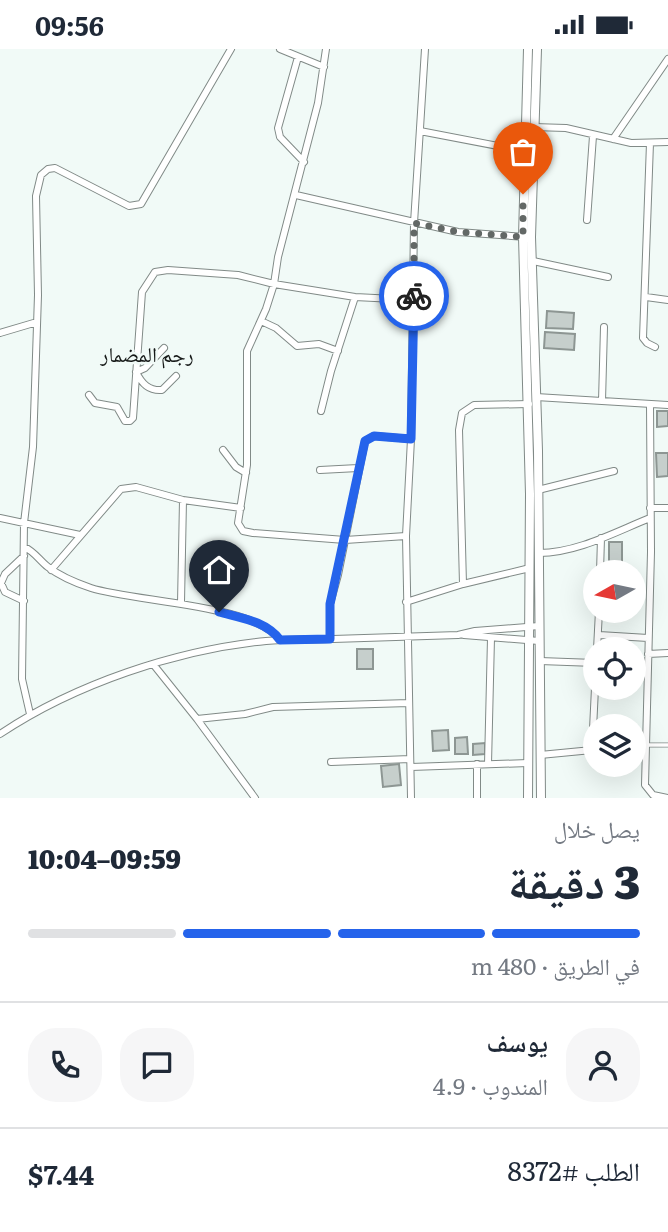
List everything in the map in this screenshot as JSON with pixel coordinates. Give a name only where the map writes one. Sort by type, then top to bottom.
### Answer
[{"type":"street","points":[[30,714],[22,679],[24,523],[33,447],[37,322],[36,196],[42,173],[55,168],[129,206],[141,204],[231,49]]},
{"type":"street","points":[[280,49],[324,67]]},
{"type":"street","points":[[326,49],[304,162],[278,257],[274,283],[246,358],[246,473],[238,523],[243,531],[248,532],[345,540],[406,536]]},
{"type":"street","points":[[411,798],[406,536],[411,439],[414,223],[425,49]]},
{"type":"street","points":[[528,49],[524,151],[530,568],[540,661],[541,798]]},
{"type":"street","points":[[528,798],[528,641],[535,626],[539,553],[533,261],[527,237],[537,49]]},
{"type":"street","points":[[298,57],[278,128],[280,137],[304,162]]},
{"type":"street","points":[[612,139],[668,59]]},
{"type":"street","points":[[533,127],[566,128],[631,143],[668,142]]},
{"type":"street","points":[[420,131],[524,151]]},
{"type":"street","points":[[587,220],[593,136]]},
{"type":"street","points":[[650,143],[643,338],[647,344],[655,347]]},
{"type":"street","points":[[296,195],[458,232],[527,237]]},
{"type":"street","points":[[533,261],[608,277]]},
{"type":"street","points":[[89,395],[95,403],[117,407],[122,418],[130,421],[134,418],[142,292],[155,272],[217,272],[355,297],[414,300]]},
{"type":"street","points":[[321,411],[355,297]]},
{"type":"street","points":[[646,297],[668,300]]},
{"type":"street","points":[[261,321],[281,332],[297,346],[319,344],[338,351]]},
{"type":"street","points":[[0,333],[37,322]]},
{"type":"street","points":[[602,401],[604,327]]},
{"type":"street","points":[[136,372],[145,368],[164,348]]},
{"type":"street","points":[[136,372],[144,384],[155,391],[162,390],[176,376]]},
{"type":"street","points":[[536,397],[668,405]]},
{"type":"street","points":[[463,584],[459,441],[463,413],[474,405],[528,404]]},
{"type":"street","points":[[646,715],[650,404]]},
{"type":"street","points":[[330,639],[330,604],[358,468],[367,438],[374,436],[411,439]]},
{"type":"street","points":[[223,450],[236,467],[246,473]]},
{"type":"street","points":[[320,470],[358,468]]},
{"type":"street","points":[[538,490],[614,471]]},
{"type":"street","points":[[51,569],[121,489],[136,487],[183,500],[241,508]]},
{"type":"street","points":[[181,603],[183,500]]},
{"type":"street","points":[[650,508],[668,508]]},
{"type":"street","points":[[0,518],[80,535]]},
{"type":"street","points":[[539,553],[560,551],[650,518]]},
{"type":"street","points":[[600,560],[601,538]]},
{"type":"street","points":[[24,547],[65,579],[93,589],[181,603],[260,624],[275,633],[280,640]]},
{"type":"street","points":[[24,556],[5,574],[1,583],[5,592],[24,601]]},
{"type":"street","points":[[406,602],[463,584],[530,568]]},
{"type":"street","points":[[599,623],[599,635],[648,638]]},
{"type":"street","points":[[0,734],[30,714],[78,692],[183,655],[233,645],[280,640],[458,635],[535,626]]},
{"type":"street","points":[[458,635],[539,641]]},
{"type":"street","points":[[488,764],[491,638]]},
{"type":"street","points":[[648,654],[668,653]]},
{"type":"street","points":[[540,661],[583,663]]},
{"type":"street","points":[[153,664],[255,798]]},
{"type":"street","points":[[540,755],[592,750],[594,700]]},
{"type":"street","points":[[197,719],[245,715],[273,707],[409,703]]},
{"type":"street","points":[[331,762],[477,765],[527,763]]},
{"type":"street","points":[[477,765],[477,798]]},
{"type":"street","points":[[646,768],[647,790],[653,795],[668,798]]},
{"type":"lane","points":[[646,745],[668,745]]},
{"type":"building","points":[[547,311],[574,313],[573,329],[546,328]]},
{"type":"building","points":[[545,332],[575,334],[574,350],[544,348]]},
{"type":"building","points":[[657,411],[668,411],[668,426],[657,427]]},
{"type":"building","points":[[656,453],[668,453],[668,476],[657,477]]},
{"type":"building","points":[[609,542],[622,542],[622,560],[609,560]]},
{"type":"building","points":[[357,649],[373,649],[373,669],[357,669]]},
{"type":"building","points":[[448,730],[449,750],[433,751],[432,731]]},
{"type":"building","points":[[467,737],[468,754],[455,754],[455,738]]},
{"type":"building","points":[[485,743],[485,754],[473,755],[473,744]]},
{"type":"building","points":[[399,764],[401,785],[383,787],[381,766]]},
{"type":"way so far","points":[[414,296],[414,223],[458,232],[523,237],[523,194]]},
{"type":"district","name":"رجم المضمار","points":[[147,355]]},
{"type":"route","points":[[219,612],[260,624],[275,633],[280,640],[330,639],[330,604],[365,441],[374,436],[411,439],[414,296]]}]
